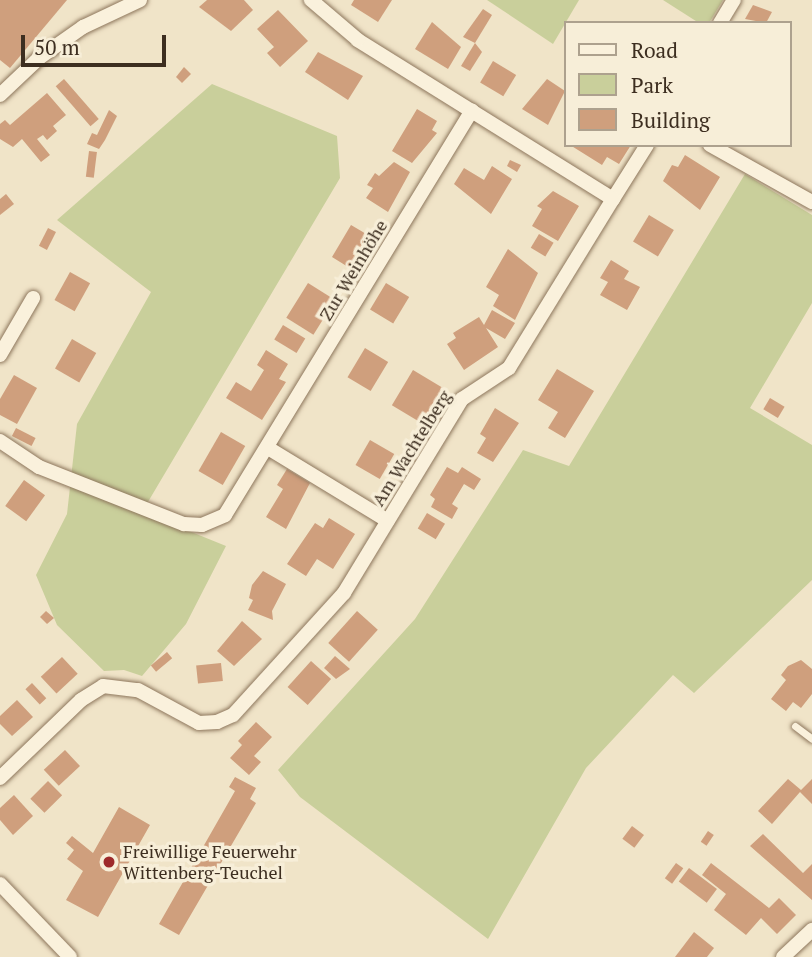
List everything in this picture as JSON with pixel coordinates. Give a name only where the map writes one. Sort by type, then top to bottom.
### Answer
[{"type":"street","points":[[0,94],[39,58],[83,27],[140,0]]},
{"type":"street","points":[[311,0],[340,28],[613,200]]},
{"type":"street","points":[[721,21],[734,0]]},
{"type":"street","name":"Zur Weinhöhe","points":[[0,441],[55,474],[193,525],[225,515],[472,111]]},
{"type":"street","name":"Am Wachtelberg","points":[[0,778],[81,700],[103,686],[138,690],[199,723],[217,723],[233,715],[344,593],[462,399],[499,377],[519,355],[646,147]]},
{"type":"street","points":[[714,147],[812,202]]},
{"type":"street","points":[[0,355],[33,298]]},
{"type":"street","points":[[268,448],[388,521]]},
{"type":"street","points":[[0,884],[70,957]]},
{"type":"street","points":[[783,957],[812,930]]},
{"type":"lane","points":[[795,726],[812,739]]},
{"type":"green space","points":[[487,0],[579,0],[567,21],[564,21],[553,44]]},
{"type":"green space","points":[[663,0],[723,0],[710,21],[696,21]]},
{"type":"green space","points":[[212,84],[337,136],[340,178],[142,512],[226,546],[186,624],[142,676],[124,670],[104,671],[57,625],[36,575],[67,514],[77,424],[151,292],[57,220]]},
{"type":"green space","points":[[745,174],[812,215],[812,303],[750,408],[812,445],[812,580],[694,693],[673,675],[586,768],[488,939],[300,797],[278,770],[415,619],[523,450],[569,466]]},
{"type":"building","points":[[0,0],[67,0],[10,68],[0,60]]},
{"type":"building","points":[[207,0],[244,0],[253,10],[231,31],[199,7]]},
{"type":"building","points":[[354,0],[392,0],[378,22],[351,5]]},
{"type":"building","points":[[753,5],[772,12],[767,21],[745,19]]},
{"type":"building","points":[[483,9],[492,15],[475,43],[463,37]]},
{"type":"building","points":[[278,10],[308,41],[280,67],[267,53],[274,47],[257,29]]},
{"type":"building","points":[[432,22],[461,47],[448,69],[415,49]]},
{"type":"building","points":[[475,43],[482,52],[470,71],[461,66]]},
{"type":"building","points":[[318,52],[363,76],[348,100],[305,72]]},
{"type":"building","points":[[493,61],[516,75],[503,96],[480,82]]},
{"type":"building","points":[[184,67],[191,74],[182,83],[176,77]]},
{"type":"building","points":[[64,79],[99,119],[90,126],[56,86]]},
{"type":"building","points":[[547,79],[564,90],[548,125],[522,109]]},
{"type":"building","points":[[47,93],[66,115],[53,126],[57,131],[47,140],[43,135],[37,139],[50,155],[41,162],[22,139],[13,147],[0,139],[0,124],[5,120],[10,125]]},
{"type":"building","points":[[417,109],[437,121],[432,130],[437,133],[412,163],[392,151]]},
{"type":"building","points":[[109,110],[117,116],[105,140],[99,149],[87,144],[92,133],[97,135]]},
{"type":"building","points":[[573,147],[630,147],[619,164],[607,157],[602,165]]},
{"type":"building","points":[[89,151],[97,152],[94,178],[86,177]]},
{"type":"building","points":[[685,155],[720,177],[700,210],[663,181],[672,165],[678,167]]},
{"type":"building","points":[[510,160],[521,165],[517,172],[507,166]]},
{"type":"building","points":[[394,162],[410,172],[388,212],[366,198],[373,188],[367,185],[375,173],[379,176]]},
{"type":"building","points":[[492,166],[512,179],[491,214],[454,184],[464,168],[484,180]]},
{"type":"building","points":[[553,191],[579,206],[558,241],[532,226],[542,209],[537,206]]},
{"type":"building","points":[[6,194],[14,204],[0,215],[0,199]]},
{"type":"building","points":[[649,215],[674,230],[658,257],[633,242]]},
{"type":"building","points":[[351,225],[368,235],[361,245],[367,248],[353,270],[332,257]]},
{"type":"building","points":[[48,228],[56,232],[47,250],[39,246]]},
{"type":"building","points":[[539,234],[554,243],[545,256],[531,248]]},
{"type":"building","points":[[508,249],[538,273],[515,320],[493,306],[499,295],[486,287]]},
{"type":"building","points":[[611,260],[629,271],[624,279],[640,287],[627,310],[600,295],[608,282],[600,278]]},
{"type":"building","points":[[70,272],[90,283],[75,311],[54,300]]},
{"type":"building","points":[[308,283],[335,300],[313,335],[286,318]]},
{"type":"building","points":[[386,283],[409,297],[393,323],[370,310]]},
{"type":"building","points":[[492,310],[515,323],[505,339],[486,328],[498,347],[464,370],[447,344],[456,338],[453,333],[479,317],[484,325]]},
{"type":"building","points":[[283,325],[305,338],[297,353],[274,340]]},
{"type":"building","points":[[72,339],[96,353],[79,382],[55,368]]},
{"type":"building","points":[[365,348],[388,362],[371,391],[347,377]]},
{"type":"building","points":[[266,350],[288,364],[279,379],[286,382],[262,420],[226,398],[236,382],[251,391],[264,370],[257,365]]},
{"type":"building","points":[[557,369],[594,391],[565,438],[548,428],[558,412],[538,400]]},
{"type":"building","points":[[413,370],[443,388],[422,423],[392,405]]},
{"type":"building","points":[[14,375],[37,388],[17,424],[0,415],[0,399]]},
{"type":"building","points":[[770,398],[785,407],[778,418],[763,409]]},
{"type":"building","points":[[495,408],[519,423],[493,462],[477,453],[486,438],[480,434]]},
{"type":"building","points":[[16,428],[36,438],[32,446],[12,436]]},
{"type":"building","points":[[221,432],[245,446],[223,485],[198,471]]},
{"type":"building","points":[[370,440],[394,454],[380,479],[356,465]]},
{"type":"building","points":[[447,467],[458,473],[462,467],[481,479],[474,490],[464,484],[452,504],[458,508],[452,519],[431,507],[435,499],[430,495]]},
{"type":"building","points":[[287,469],[310,483],[286,529],[266,517],[283,489],[277,485]]},
{"type":"building","points":[[24,480],[45,495],[26,521],[5,506]]},
{"type":"building","points":[[427,513],[445,524],[436,539],[418,528]]},
{"type":"building","points":[[329,518],[355,534],[333,569],[317,559],[306,576],[287,564],[315,523],[323,528]]},
{"type":"building","points":[[263,571],[286,584],[272,611],[273,620],[248,610],[253,600],[249,598],[252,585]]},
{"type":"building","points":[[46,611],[54,618],[47,624],[40,617]]},
{"type":"building","points":[[357,611],[378,630],[349,662],[328,643]]},
{"type":"building","points":[[242,621],[262,639],[234,666],[217,651]]},
{"type":"building","points":[[167,652],[172,658],[156,672],[151,665]]},
{"type":"building","points":[[335,656],[350,669],[336,679],[324,668]]},
{"type":"building","points":[[62,657],[78,674],[56,694],[41,677]]},
{"type":"building","points":[[801,660],[812,669],[812,694],[801,708],[793,702],[786,711],[771,699],[786,680],[781,675],[788,666]]},
{"type":"building","points":[[311,661],[331,679],[308,705],[288,687]]},
{"type":"building","points":[[221,663],[223,681],[198,684],[196,666]]},
{"type":"building","points":[[32,683],[46,698],[40,704],[25,689]]},
{"type":"building","points":[[17,700],[33,717],[12,736],[0,724],[0,716]]},
{"type":"building","points":[[256,722],[272,737],[254,756],[261,762],[249,775],[230,758],[242,745],[238,741]]},
{"type":"building","points":[[65,750],[80,766],[59,786],[44,770]]},
{"type":"building","name":"Freiwillige Feuerwehr Wittenberg-Teuchel","points":[[235,777],[256,788],[250,799],[256,803],[179,935],[159,924],[235,791],[229,787]]},
{"type":"building","points":[[788,779],[801,790],[812,779],[812,804],[800,792],[772,824],[758,811]]},
{"type":"building","points":[[48,781],[62,795],[44,813],[30,799]]},
{"type":"building","points":[[14,795],[33,816],[13,835],[0,820],[0,808]]},
{"type":"building","name":"Freiwillige Feuerwehr Wittenberg-Teuchel","points":[[119,807],[150,825],[98,917],[66,900],[83,871],[67,859],[74,850],[66,843],[72,836],[93,853]]},
{"type":"building","points":[[632,826],[644,835],[634,848],[622,839]]},
{"type":"building","points":[[708,831],[714,835],[707,846],[701,842]]},
{"type":"building","points":[[763,834],[803,873],[812,864],[812,900],[750,846]]},
{"type":"building","points":[[676,863],[683,868],[672,884],[665,878]]},
{"type":"building","points":[[711,863],[769,908],[779,898],[796,915],[777,934],[761,918],[746,935],[714,910],[726,894],[702,875]]},
{"type":"building","points":[[689,868],[717,889],[707,903],[679,882]]},
{"type":"building","points":[[694,932],[714,948],[707,957],[675,957]]},
{"type":"place","name":"Freiwillige Feuerwehr Wittenberg-Teuchel","points":[[109,862]]}]
